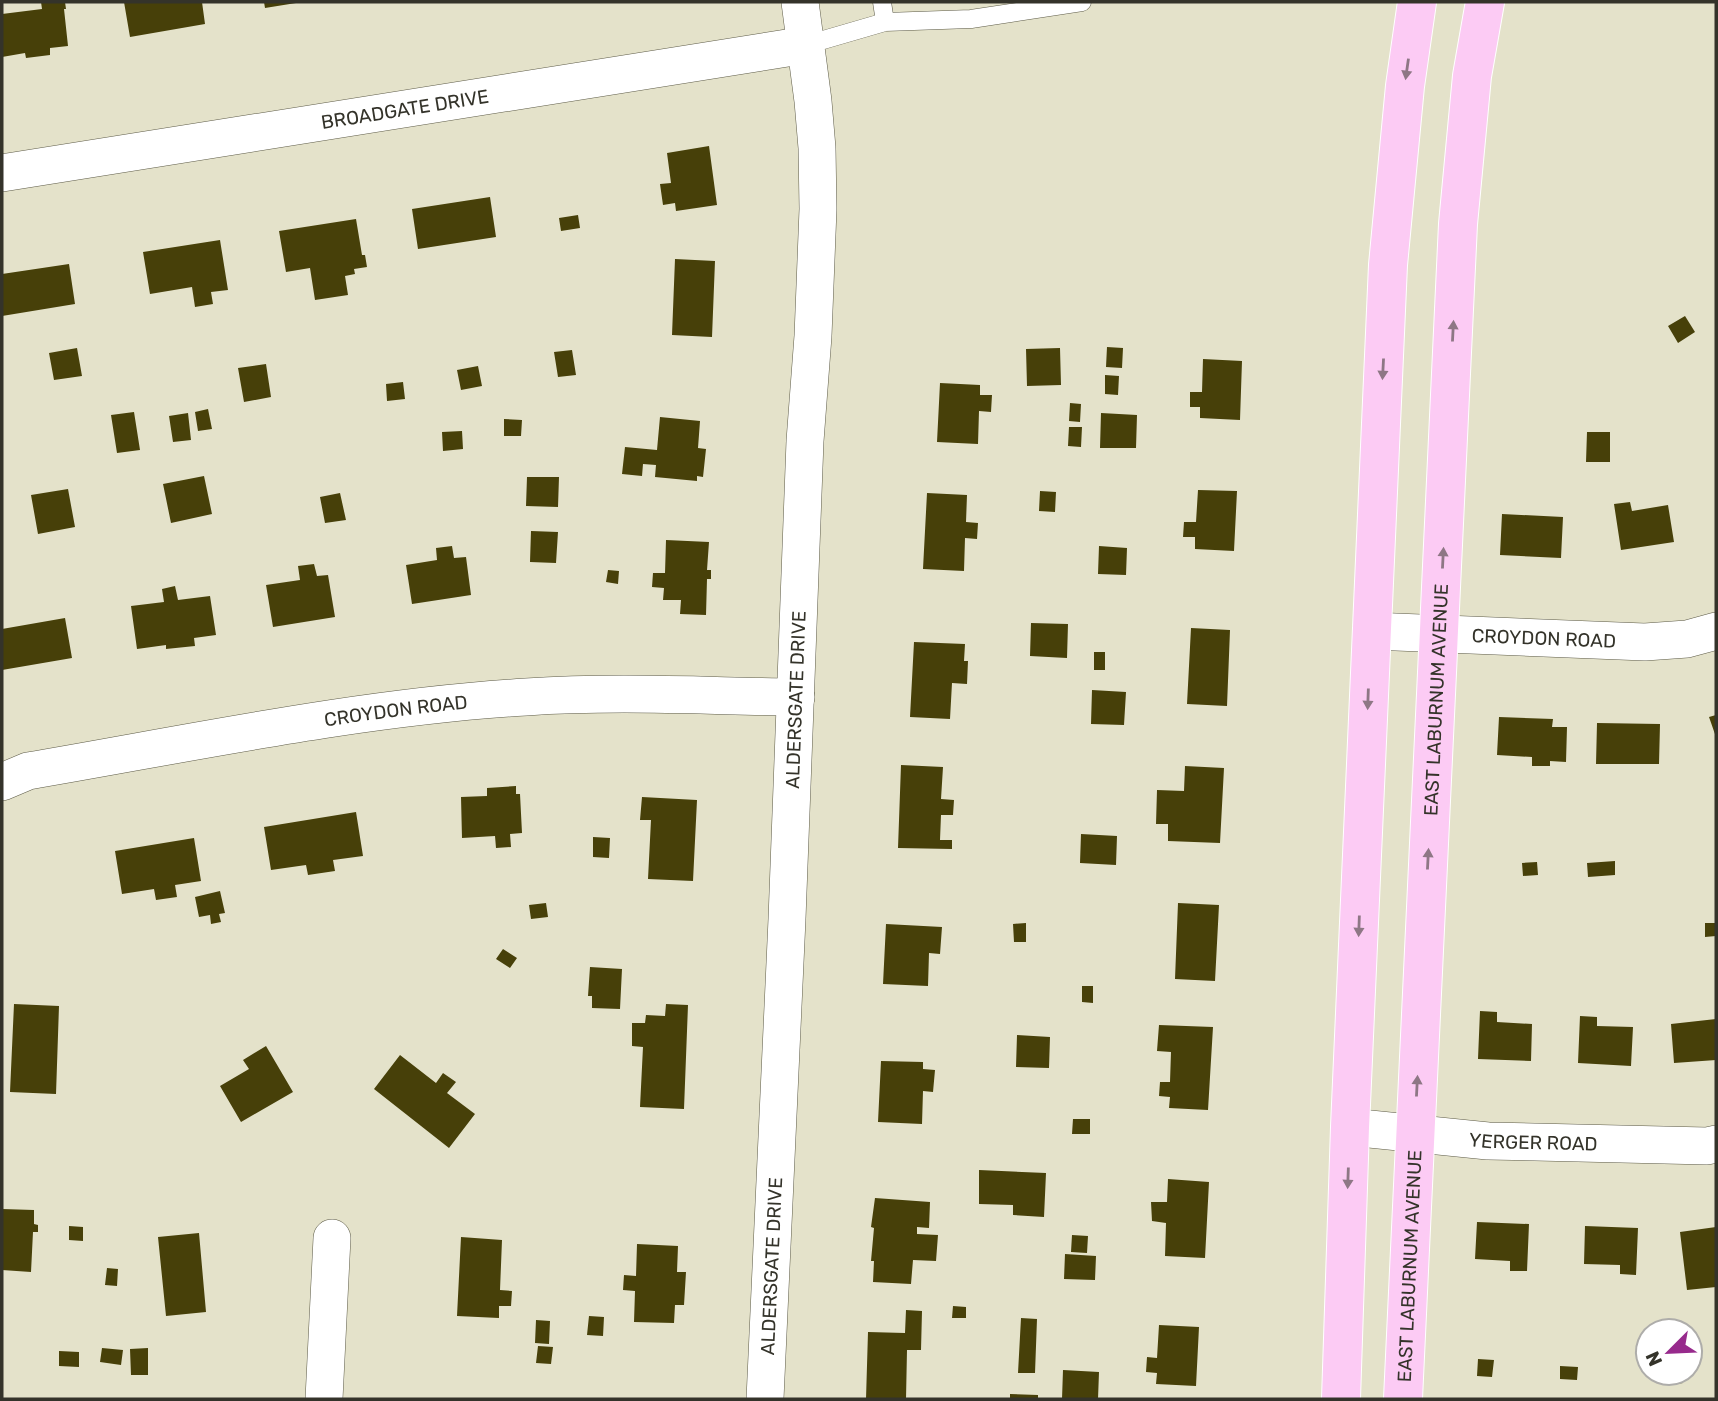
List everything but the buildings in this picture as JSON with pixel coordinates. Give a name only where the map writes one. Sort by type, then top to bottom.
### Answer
[{"type":"main road","points":[[1341,1399],[1350,1127],[1388,265],[1405,86],[1417,2]]},
{"type":"main road","name":"EAST LABURNUM AVENUE","points":[[1403,1399],[1458,224],[1472,76],[1485,2]]},
{"type":"street","name":"ALDERSGATE DRIVE","points":[[765,1399],[818,209],[817,148],[800,2]]},
{"type":"street","name":"BROADGATE DRIVE","points":[[2,173],[806,45]]},
{"type":"street","name":"CROYDON ROAD","points":[[1371,631],[1645,642],[1687,639],[1716,631]]},
{"type":"street","name":"CROYDON ROAD","points":[[2,782],[29,771],[270,729],[448,703],[527,696],[606,694],[796,697]]},
{"type":"street","name":"YERGER ROAD","points":[[1350,1127],[1488,1141],[1707,1146],[1716,1144]]},
{"type":"street","points":[[324,1399],[332,1238]]},
{"type":"lane","points":[[882,2],[885,22]]},
{"type":"lane","points":[[806,45],[885,22],[971,19],[1082,2]]}]
